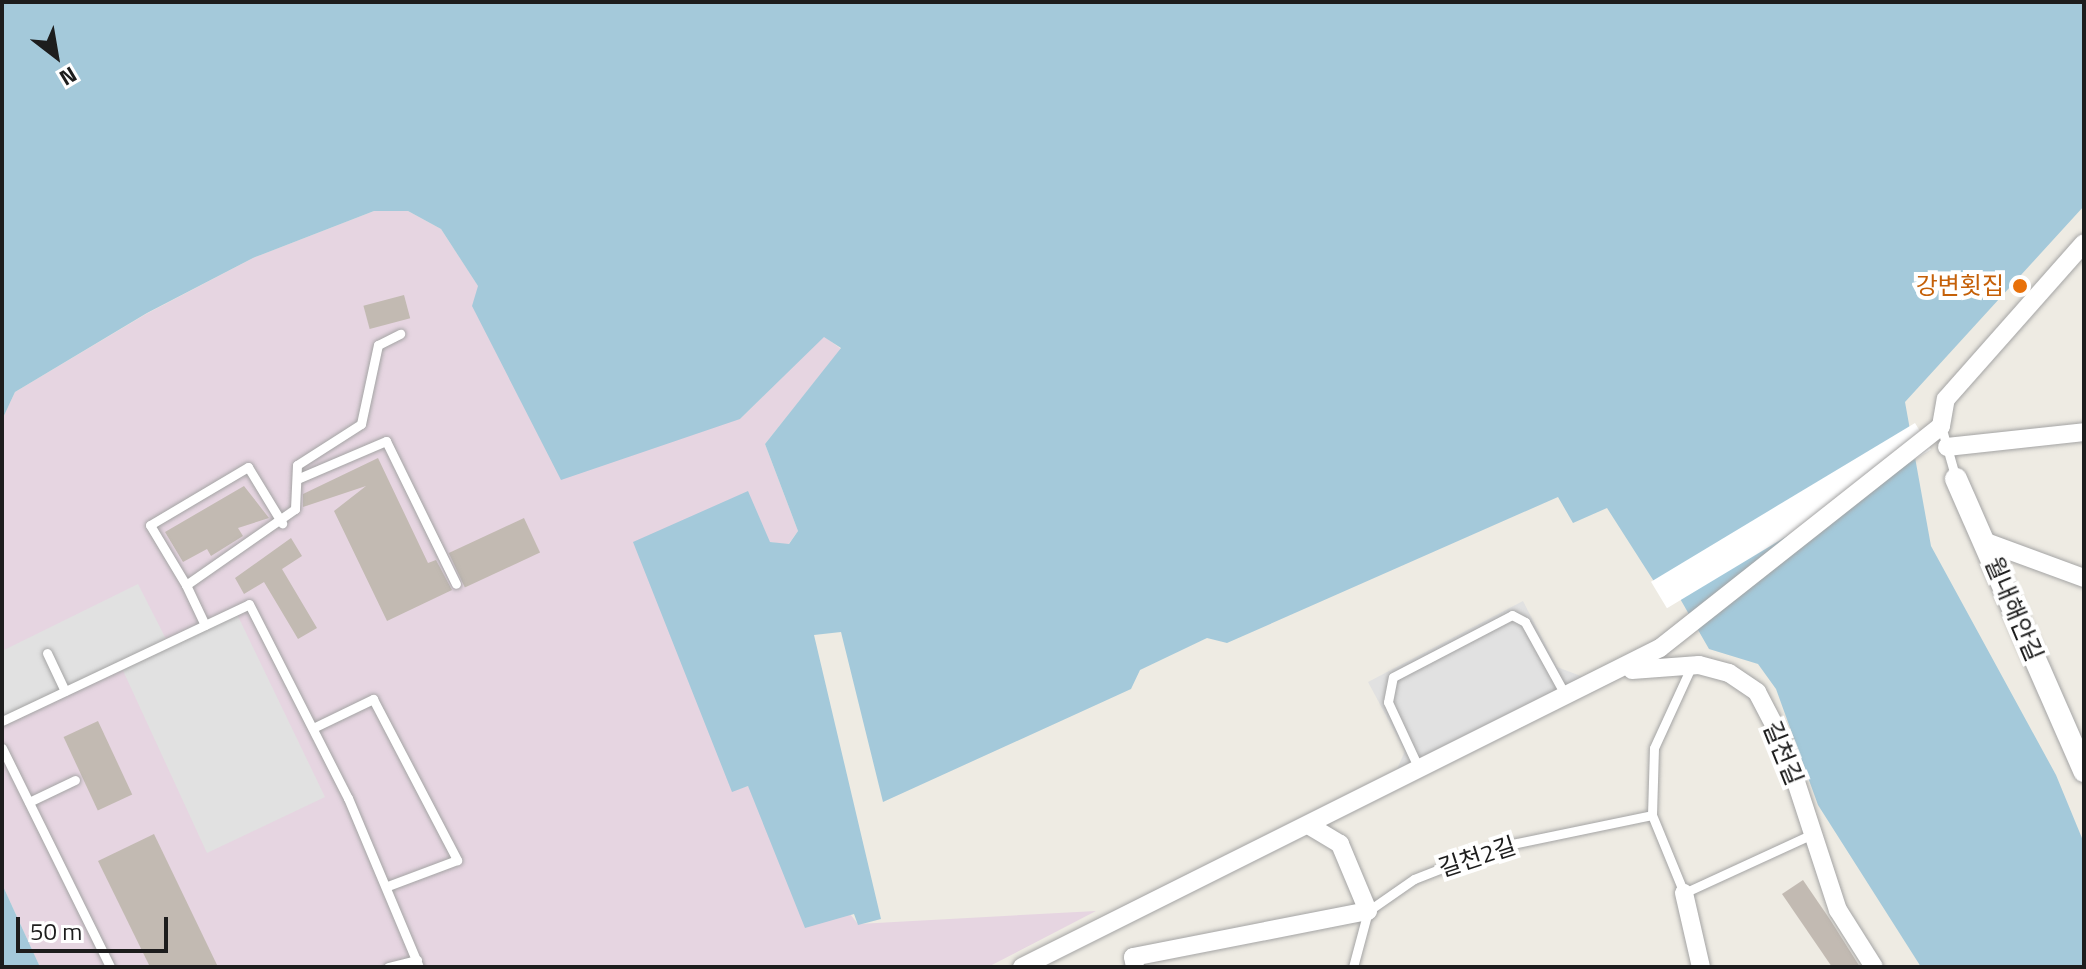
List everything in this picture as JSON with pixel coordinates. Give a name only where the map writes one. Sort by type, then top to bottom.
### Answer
[{"type":"street","points":[[1022,967],[1600,683],[1687,630],[1923,436],[1941,426],[1946,399],[2082,250]]},
{"type":"street","points":[[1947,447],[2084,432]]},
{"type":"street","points":[[1956,479],[1986,542]]},
{"type":"street","name":"월내해안길","points":[[1986,542],[2084,578]]},
{"type":"street","name":"월내해안길","points":[[1986,542],[2084,771]]},
{"type":"street","name":"길천길","points":[[1600,683],[1634,669],[1692,665],[1729,673],[1757,692],[1783,742],[1838,910],[1874,967]]},
{"type":"street","points":[[1135,967],[1133,957],[1368,911],[1340,844],[1308,825]]},
{"type":"street","points":[[1684,893],[1701,967]]},
{"type":"lane","points":[[186,585],[282,523],[295,509],[297,465],[361,424],[378,345],[400,334]]},
{"type":"lane","points":[[1941,426],[1956,479]]},
{"type":"lane","points":[[297,479],[386,441],[456,584]]},
{"type":"lane","points":[[205,625],[186,585],[150,525],[248,467],[282,523]]},
{"type":"lane","points":[[2,721],[249,604],[313,728],[388,886],[418,963],[388,967]]},
{"type":"lane","points":[[1420,771],[1388,702],[1393,677],[1512,615],[1525,622],[1567,699]]},
{"type":"lane","points":[[47,653],[65,691]]},
{"type":"lane","points":[[1692,665],[1654,748],[1652,815],[1684,893],[1812,834]]},
{"type":"lane","points":[[313,728],[373,699],[457,860],[388,886]]},
{"type":"lane","points":[[2,748],[110,967]]},
{"type":"lane","points":[[29,802],[75,780]]},
{"type":"lane","name":"길천2길","points":[[1368,911],[1414,879],[1493,848],[1652,815]]},
{"type":"lane","points":[[1353,967],[1368,911]]},
{"type":"shaded area","points":[[374,211],[408,211],[441,229],[479,287],[740,419],[824,336],[841,349],[765,444],[798,531],[788,545],[770,542],[732,791],[748,786],[858,924],[1096,911],[988,967],[40,967],[2,884],[2,420],[15,392],[146,314],[253,258]]},
{"type":"shaded area","points":[[138,584],[168,643],[235,610],[325,797],[207,853],[120,664],[2,718],[2,651]]},
{"type":"shaded area","points":[[1523,601],[1557,667],[1586,678],[1394,776],[1405,751],[1368,682]]},
{"type":"water","points":[[2,2],[2084,2],[2084,206],[1905,402],[1931,546],[2056,775],[2084,843],[2084,967],[1921,967],[1818,805],[1776,689],[1758,664],[1709,649],[1671,583],[1655,583],[1607,508],[1573,523],[1558,497],[1227,643],[1207,638],[1140,670],[1131,689],[883,802],[841,632],[814,635],[881,919],[858,925],[854,914],[805,928],[748,786],[732,792],[633,542],[748,491],[770,542],[789,544],[798,531],[765,444],[841,348],[824,337],[740,419],[561,480],[472,306],[478,286],[441,229],[408,211],[374,211],[253,258],[147,313],[15,392],[2,420]]},
{"type":"water","points":[[2,884],[40,967],[2,967]]},
{"type":"pier","points":[[1915,423],[1931,450],[1667,608],[1651,582]]},
{"type":"building","points":[[404,295],[410,318],[370,329],[363,306]]},
{"type":"building","points":[[378,458],[428,563],[436,560],[452,590],[387,621],[334,511],[366,486],[303,507],[303,494]]},
{"type":"building","points":[[244,486],[269,518],[238,528],[243,536],[211,556],[207,549],[183,562],[165,532]]},
{"type":"building","points":[[524,518],[540,552],[465,588],[449,553]]},
{"type":"building","points":[[291,538],[302,556],[282,569],[317,628],[298,639],[264,582],[244,594],[235,578]]},
{"type":"building","points":[[98,721],[132,794],[98,810],[64,737]]},
{"type":"building","points":[[154,834],[218,967],[150,967],[98,861]]},
{"type":"building","points":[[1803,880],[1860,967],[1832,967],[1782,894]]},
{"type":"place","name":"강변횟집","points":[[2020,286]]}]
